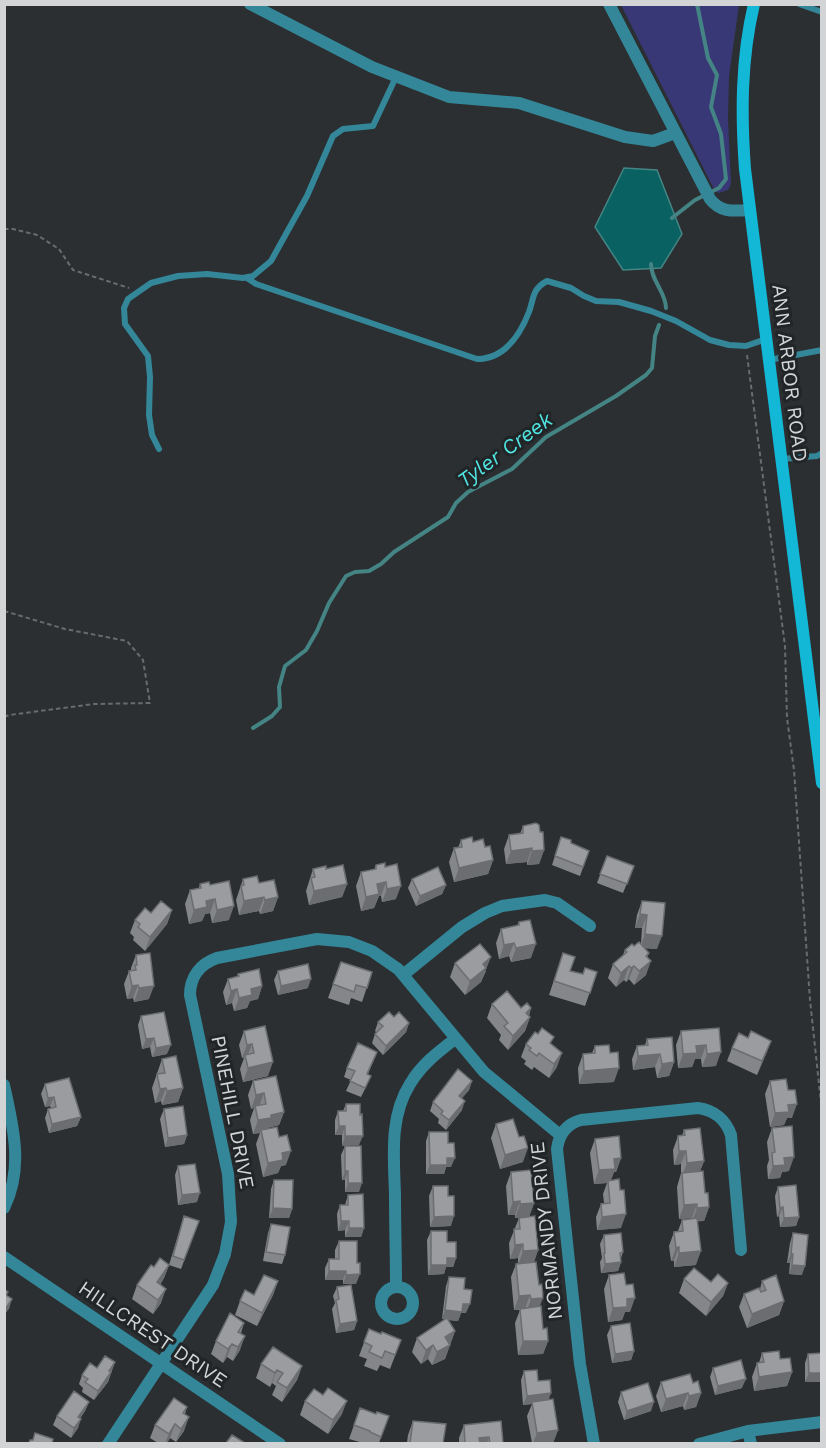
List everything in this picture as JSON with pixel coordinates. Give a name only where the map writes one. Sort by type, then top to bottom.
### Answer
[{"type":"main road","name":"ANN ARBOR ROAD","points":[[754,4],[745,55],[742,101],[744,169],[816,694],[822,783]]},
{"type":"street","points":[[250,4],[372,68],[449,97],[519,104],[625,137],[654,141],[675,133]]},
{"type":"street","points":[[609,4],[707,194],[721,209],[750,210]]},
{"type":"street","points":[[403,975],[462,927],[502,906],[545,900],[557,903],[590,926]]},
{"type":"street","name":"NORMANDY DRIVE","points":[[197,972],[205,963],[217,958],[317,939],[349,942],[360,946],[389,962],[403,975],[484,1072],[560,1135],[557,1149],[580,1365],[594,1443]]},
{"type":"street","name":"PINEHILL DRIVE","points":[[108,1443],[213,1285],[225,1254],[231,1222],[228,1174],[190,995],[192,982],[197,972]]},
{"type":"street","points":[[396,1287],[394,1141],[397,1115],[415,1075],[430,1059],[455,1039]]},
{"type":"street","points":[[4,1085],[14,1128],[16,1164],[13,1184],[4,1208]]},
{"type":"street","points":[[560,1135],[569,1125],[581,1120],[698,1108],[722,1118],[731,1135],[741,1250]]},
{"type":"street","name":"HILLCREST DRIVE","points":[[4,1257],[280,1443]]},
{"type":"street","points":[[699,1443],[749,1437],[822,1422]]},
{"type":"lane","points":[[800,4],[822,12]]},
{"type":"lane","points":[[159,449],[152,435],[149,415],[148,356],[125,324],[124,308],[128,299],[151,283],[178,276],[207,274],[247,278],[253,276],[271,261],[307,196],[333,136],[343,129],[373,126],[396,77]]},
{"type":"lane","points":[[247,278],[256,284],[477,359],[489,359],[502,352],[514,340],[529,312],[538,286],[546,281],[571,288],[584,297],[596,301],[620,302],[651,311],[676,321],[710,340],[729,345],[746,346],[766,339]]},
{"type":"lane","points":[[769,360],[822,350]]},
{"type":"lane","points":[[782,459],[817,456],[822,453]]},
{"type":"path","points":[[4,229],[37,235],[60,249],[73,270],[138,291]]},
{"type":"path","points":[[746,346],[785,646],[787,718],[794,770],[810,1000],[822,1112]]},
{"type":"path","points":[[4,611],[65,629],[127,641],[143,660],[150,703],[94,704],[4,717]]},
{"type":"shaded area","points":[[621,5],[739,5],[729,76],[731,184],[728,190],[719,193],[715,191]]},
{"type":"water","points":[[624,168],[657,170],[682,234],[661,268],[623,270],[595,227]]},
{"type":"building","points":[[536,823],[539,825],[540,832],[543,832],[544,850],[532,851],[532,848],[511,851],[509,835],[523,833],[523,826]]},
{"type":"building","points":[[472,837],[473,842],[483,839],[485,847],[490,846],[493,860],[459,868],[454,848],[462,847],[461,840]]},
{"type":"building","points":[[561,837],[589,851],[583,867],[555,856]]},
{"type":"building","points":[[607,856],[634,866],[627,884],[600,874]]},
{"type":"building","points":[[385,863],[385,867],[397,864],[401,886],[387,889],[386,882],[377,884],[379,894],[366,897],[361,872],[376,869],[376,865]]},
{"type":"building","points":[[343,865],[347,884],[314,891],[311,878],[315,877],[313,869]]},
{"type":"building","points":[[438,867],[446,885],[420,896],[412,879]]},
{"type":"building","points":[[257,876],[259,883],[274,880],[278,897],[244,901],[241,886],[244,885],[243,879]]},
{"type":"building","points":[[229,881],[234,906],[217,910],[215,899],[206,901],[207,907],[194,910],[190,890],[201,888],[200,884],[209,882],[210,885]]},
{"type":"building","points":[[161,901],[172,910],[150,937],[138,927],[140,924],[135,920],[145,908],[151,913]]},
{"type":"building","points":[[642,901],[665,903],[662,936],[645,934],[647,915],[640,914]]},
{"type":"building","points":[[530,920],[536,944],[516,948],[514,943],[504,945],[501,929]]},
{"type":"building","points":[[639,942],[649,953],[646,956],[651,961],[639,971],[634,966],[631,968],[629,966],[621,973],[613,964],[627,952],[625,950],[632,944],[634,946]]},
{"type":"building","points":[[480,944],[491,957],[483,964],[486,968],[470,981],[455,963]]},
{"type":"building","points":[[150,953],[154,986],[139,988],[138,985],[132,986],[129,971],[136,970],[136,955]]},
{"type":"building","points":[[563,953],[575,957],[570,971],[583,974],[585,968],[597,972],[590,993],[554,981]]},
{"type":"building","points":[[341,962],[372,972],[367,988],[356,985],[354,992],[333,984]]},
{"type":"building","points":[[308,964],[311,979],[281,986],[278,971]]},
{"type":"building","points":[[259,969],[262,986],[251,989],[252,995],[239,998],[237,989],[231,991],[228,979]]},
{"type":"building","points":[[507,991],[521,1008],[527,1003],[531,1008],[526,1013],[530,1017],[513,1036],[504,1026],[508,1023],[492,1004]]},
{"type":"building","points":[[164,1012],[171,1045],[156,1048],[154,1038],[146,1039],[141,1016]]},
{"type":"building","points":[[389,1012],[394,1017],[399,1012],[409,1023],[386,1046],[375,1034],[383,1026],[378,1022]]},
{"type":"building","points":[[265,1026],[273,1062],[248,1068],[245,1055],[254,1053],[252,1044],[247,1045],[244,1031]]},
{"type":"building","points":[[542,1028],[554,1037],[550,1043],[562,1053],[554,1064],[539,1053],[537,1056],[529,1050],[531,1048],[526,1044],[535,1032],[538,1034]]},
{"type":"building","points":[[719,1028],[721,1052],[707,1054],[706,1045],[696,1046],[697,1053],[683,1054],[681,1031]]},
{"type":"building","points":[[751,1031],[771,1041],[762,1061],[732,1048],[739,1033],[748,1038]]},
{"type":"building","points":[[672,1037],[674,1062],[662,1064],[660,1054],[638,1056],[637,1046],[648,1045],[647,1039]]},
{"type":"building","points":[[358,1043],[377,1052],[367,1074],[371,1076],[365,1088],[350,1081],[355,1071],[347,1068]]},
{"type":"building","points":[[609,1045],[610,1053],[618,1052],[619,1068],[584,1071],[583,1054],[595,1053],[595,1046]]},
{"type":"building","points":[[176,1056],[183,1088],[167,1091],[166,1088],[160,1089],[157,1074],[165,1073],[162,1059]]},
{"type":"building","points":[[458,1069],[472,1081],[459,1096],[465,1101],[449,1120],[441,1114],[443,1111],[433,1102]]},
{"type":"building","points":[[276,1076],[284,1112],[271,1115],[271,1118],[258,1120],[255,1106],[266,1104],[264,1093],[256,1095],[253,1081]]},
{"type":"building","points":[[69,1078],[81,1117],[52,1124],[48,1109],[56,1107],[54,1097],[48,1098],[45,1084]]},
{"type":"building","points":[[786,1079],[788,1090],[795,1090],[797,1104],[788,1105],[789,1112],[775,1113],[770,1081]]},
{"type":"building","points":[[346,1104],[360,1104],[363,1136],[345,1136],[345,1126],[339,1126],[338,1111],[346,1111]]},
{"type":"building","points":[[183,1106],[187,1135],[168,1138],[164,1109]]},
{"type":"building","points":[[513,1119],[519,1137],[524,1136],[528,1148],[505,1155],[496,1124]]},
{"type":"building","points":[[792,1126],[794,1157],[784,1158],[785,1165],[773,1166],[772,1153],[775,1152],[772,1128]]},
{"type":"building","points":[[277,1127],[279,1137],[287,1135],[291,1151],[282,1153],[283,1160],[268,1163],[261,1130]]},
{"type":"building","points":[[700,1128],[704,1161],[687,1163],[686,1151],[679,1151],[678,1136],[685,1135],[684,1130]]},
{"type":"building","points":[[429,1132],[448,1132],[448,1143],[454,1143],[455,1158],[447,1158],[447,1165],[430,1165]]},
{"type":"building","points":[[619,1136],[621,1158],[614,1159],[615,1169],[599,1170],[595,1139]]},
{"type":"building","points":[[345,1146],[361,1146],[362,1183],[348,1183],[348,1171],[345,1171]]},
{"type":"building","points":[[195,1164],[200,1193],[182,1195],[178,1166]]},
{"type":"building","points":[[531,1170],[534,1203],[513,1202],[511,1172]]},
{"type":"building","points":[[703,1171],[709,1207],[697,1208],[697,1204],[684,1205],[682,1173]]},
{"type":"building","points":[[619,1179],[620,1190],[624,1190],[626,1214],[602,1217],[601,1204],[610,1203],[608,1181]]},
{"type":"building","points":[[274,1180],[293,1180],[292,1209],[273,1208]]},
{"type":"building","points":[[796,1185],[799,1217],[784,1218],[783,1207],[780,1208],[778,1187]]},
{"type":"building","points":[[433,1186],[448,1186],[448,1196],[454,1196],[454,1216],[434,1217]]},
{"type":"building","points":[[363,1194],[364,1228],[349,1228],[349,1221],[341,1221],[340,1205],[348,1205],[348,1195]]},
{"type":"building","points":[[184,1216],[199,1221],[184,1260],[173,1256]]},
{"type":"building","points":[[535,1216],[538,1250],[523,1251],[523,1244],[515,1245],[514,1229],[520,1229],[519,1218]]},
{"type":"building","points":[[697,1218],[701,1251],[679,1253],[674,1232],[683,1231],[682,1220]]},
{"type":"building","points":[[271,1224],[290,1227],[285,1255],[266,1252]]},
{"type":"building","points":[[431,1231],[447,1231],[447,1242],[456,1242],[456,1258],[447,1258],[447,1265],[431,1265]]},
{"type":"building","points":[[621,1233],[623,1252],[620,1253],[621,1262],[605,1264],[604,1235]]},
{"type":"building","points":[[793,1233],[808,1235],[805,1266],[792,1265]]},
{"type":"building","points":[[339,1241],[357,1241],[357,1263],[360,1263],[360,1274],[346,1275],[346,1271],[329,1271],[329,1259],[339,1259]]},
{"type":"building","points":[[160,1258],[169,1265],[157,1282],[166,1289],[158,1300],[137,1285],[151,1265],[154,1267]]},
{"type":"building","points":[[536,1262],[543,1298],[531,1299],[530,1295],[519,1296],[516,1264]]},
{"type":"building","points":[[694,1268],[711,1282],[718,1274],[728,1283],[711,1302],[684,1279]]},
{"type":"building","points":[[624,1273],[626,1285],[633,1284],[635,1298],[627,1299],[627,1307],[613,1308],[609,1275]]},
{"type":"building","points":[[264,1275],[278,1281],[262,1313],[240,1301],[245,1290],[254,1295]]},
{"type":"building","points":[[776,1275],[784,1301],[752,1314],[744,1294],[759,1288],[761,1292],[766,1290],[762,1281]]},
{"type":"building","points":[[449,1277],[465,1278],[464,1289],[472,1290],[470,1304],[463,1304],[462,1312],[445,1310]]},
{"type":"building","points":[[351,1285],[357,1321],[340,1324],[336,1300],[339,1299],[337,1287]]},
{"type":"building","points":[[4,1289],[8,1292],[6,1295],[12,1299],[4,1311]]},
{"type":"building","points":[[541,1306],[543,1329],[547,1328],[548,1341],[523,1341],[520,1309]]},
{"type":"building","points":[[230,1313],[244,1323],[238,1332],[245,1336],[238,1347],[232,1344],[228,1349],[216,1341]]},
{"type":"building","points":[[447,1318],[455,1331],[445,1337],[450,1345],[437,1352],[433,1345],[426,1350],[417,1338]]},
{"type":"building","points":[[630,1323],[634,1351],[615,1354],[611,1326]]},
{"type":"building","points":[[369,1329],[401,1340],[395,1355],[385,1351],[382,1358],[369,1352],[372,1346],[364,1342]]},
{"type":"building","points":[[273,1347],[302,1366],[287,1388],[277,1382],[283,1373],[277,1370],[275,1373],[261,1364]]},
{"type":"building","points":[[779,1351],[780,1359],[790,1358],[792,1372],[759,1377],[757,1363],[764,1362],[762,1353]]},
{"type":"building","points":[[822,1353],[822,1373],[809,1373],[808,1354]]},
{"type":"building","points":[[105,1356],[115,1362],[98,1391],[85,1382],[88,1379],[82,1375],[90,1363],[97,1368]]},
{"type":"building","points":[[741,1360],[746,1379],[718,1386],[713,1368]]},
{"type":"building","points":[[537,1370],[538,1381],[550,1380],[551,1393],[527,1396],[524,1371]]},
{"type":"building","points":[[690,1374],[693,1383],[698,1381],[701,1393],[689,1396],[688,1393],[666,1399],[661,1382]]},
{"type":"building","points":[[648,1383],[654,1402],[627,1411],[621,1392]]},
{"type":"building","points":[[328,1388],[347,1401],[333,1420],[305,1401],[314,1389],[323,1395]]},
{"type":"building","points":[[74,1391],[89,1402],[78,1417],[81,1419],[74,1428],[57,1416]]},
{"type":"building","points":[[174,1398],[187,1407],[183,1413],[189,1417],[181,1429],[175,1424],[169,1434],[155,1425]]},
{"type":"building","points":[[553,1399],[558,1430],[537,1433],[532,1402]]},
{"type":"building","points":[[360,1408],[389,1416],[381,1437],[354,1425]]},
{"type":"building","points":[[413,1421],[446,1424],[443,1443],[410,1443]]},
{"type":"building","points":[[501,1421],[503,1443],[490,1443],[489,1437],[479,1438],[480,1443],[465,1443],[464,1425]]},
{"type":"building","points":[[35,1433],[53,1439],[52,1443],[29,1443],[33,1440]]},
{"type":"building","points":[[232,1435],[245,1443],[226,1443]]},
{"type":"waterway","name":"Tyler Creek","points":[[672,218],[695,200],[719,188],[726,179],[721,134],[711,107],[717,75],[708,58],[697,4]]},
{"type":"waterway","name":"Tyler Creek","points":[[651,264],[653,276],[664,297],[666,308]]},
{"type":"waterway","name":"Tyler Creek","points":[[253,728],[272,716],[280,707],[279,687],[285,666],[306,650],[329,603],[346,576],[355,572],[369,571],[381,564],[394,552],[448,517],[456,503],[468,492],[512,469],[546,437],[616,396],[646,375],[652,368],[655,336],[659,325]]}]
